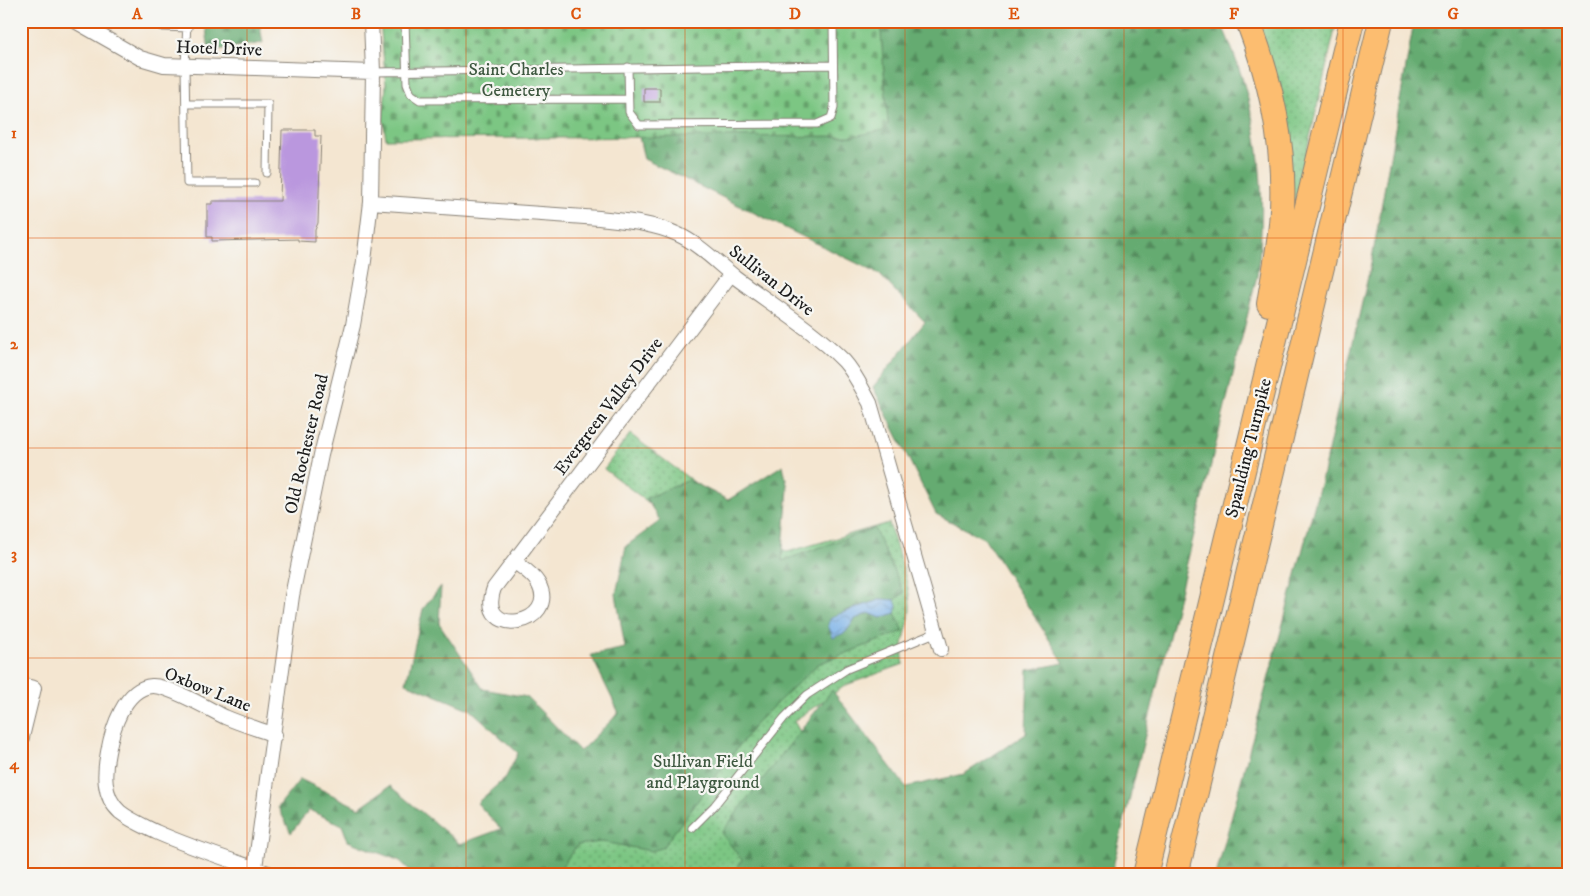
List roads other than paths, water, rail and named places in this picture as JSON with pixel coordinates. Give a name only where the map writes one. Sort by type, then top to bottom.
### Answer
[{"type":"highway","points":[[1248,21],[1267,77],[1277,125],[1283,180],[1279,242],[1264,338],[1263,387]]},
{"type":"highway","name":"Spaulding Turnpike","points":[[1145,875],[1352,21]]},
{"type":"highway","name":"Spaulding Turnpike","points":[[1176,875],[1381,21]]},
{"type":"street","name":"Hotel Drive","points":[[75,21],[140,58],[164,65],[373,72]]},
{"type":"street","name":"Old Rochester Road","points":[[255,872],[275,736],[292,596],[321,455],[353,325],[371,202],[373,72],[370,21]]},
{"type":"street","name":"Sullivan Drive","points":[[371,202],[631,221],[678,234],[705,252],[731,274],[807,330],[843,361],[854,374],[876,419],[941,650]]},
{"type":"street","name":"Evergreen Valley Drive","points":[[515,562],[731,274]]},
{"type":"street","points":[[21,685],[34,688],[21,742]]},
{"type":"street","name":"Oxbow Lane","points":[[255,872],[191,848],[147,828],[119,811],[109,798],[105,781],[106,765],[117,718],[136,694],[151,686],[168,690],[227,717],[275,736]]},
{"type":"street","points":[[255,872],[274,875]]},
{"type":"lane","points":[[143,21],[163,27],[188,25],[185,67],[187,184],[255,183]]},
{"type":"lane","points":[[405,21],[407,84],[411,94],[420,100],[430,102],[628,99]]},
{"type":"lane","points":[[628,67],[629,112],[639,125],[817,124],[831,118],[834,108],[833,21]]},
{"type":"lane","points":[[373,72],[833,64]]},
{"type":"lane","points":[[187,104],[268,104],[267,173]]},
{"type":"lane","points":[[692,828],[714,806],[784,718],[806,695],[847,669],[935,633]]},
{"type":"water","points":[[882,599],[895,600],[897,606],[895,613],[881,618],[869,613],[855,619],[846,632],[833,638],[828,625],[831,617]]},
{"type":"park label","name":"Saint Charles Cemetery","points":[[516,79]]},
{"type":"park label","name":"Sullivan Field and Playground","points":[[703,771]]}]
